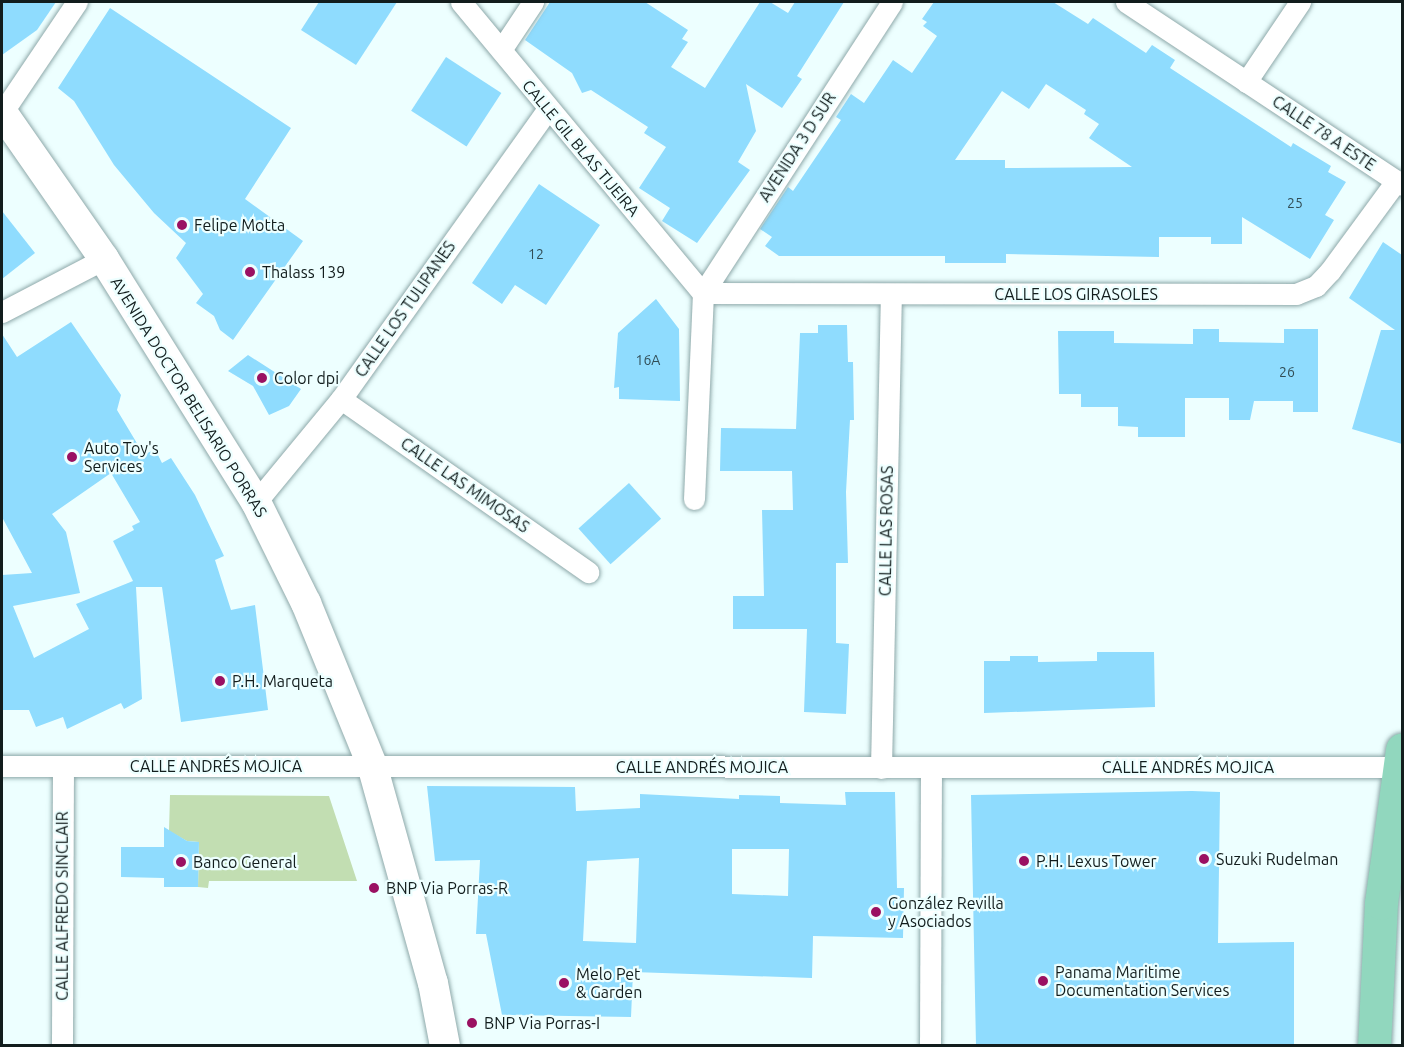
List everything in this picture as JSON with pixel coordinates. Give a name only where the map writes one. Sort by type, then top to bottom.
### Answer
[{"type":"main road","points":[[1374,1046],[1392,903],[1401,761]]},
{"type":"street","points":[[2,112],[76,2]]},
{"type":"street","name":"CALLE GIL BLAS TIJEIRA","points":[[461,2],[547,110],[703,293]]},
{"type":"street","points":[[501,50],[532,2]]},
{"type":"street","name":"AVENIDA 3 D SUR","points":[[703,293],[892,2]]},
{"type":"street","name":"CALLE 78 A ESTE","points":[[1126,2],[1399,183]]},
{"type":"street","points":[[1246,82],[1300,2]]},
{"type":"street","name":"CALLE LOS TULIPANES","points":[[256,502],[341,399],[547,110]]},
{"type":"street","name":"AVENIDA DOCTOR BELISARIO PORRAS","points":[[2,112],[104,259],[256,502],[306,603],[372,765],[433,983],[445,1046]]},
{"type":"street","name":"CALLE LOS GIRASOLES","points":[[703,293],[1296,294],[1316,286],[1330,271],[1399,183]]},
{"type":"street","points":[[2,312],[104,259]]},
{"type":"street","points":[[694,499],[703,293]]},
{"type":"street","name":"CALLE LAS ROSAS","points":[[881,768],[891,294]]},
{"type":"street","name":"CALLE LAS MIMOSAS","points":[[341,399],[588,572]]},
{"type":"street","name":"CALLE ANDRÉS MOJICA","points":[[2,766],[372,765],[881,768],[1401,761]]},
{"type":"street","name":"CALLE ALFREDO SINCLAIR","points":[[62,1046],[63,766]]},
{"type":"street","points":[[930,1046],[931,767]]},
{"type":"green space","points":[[170,795],[329,796],[357,881],[209,881],[208,888],[198,887],[199,842],[187,841],[169,831]]},
{"type":"building","points":[[2,2],[56,2],[37,30],[2,55]]},
{"type":"building","points":[[319,2],[397,2],[356,65],[301,30]]},
{"type":"building","points":[[550,2],[645,2],[688,30],[682,39],[688,42],[671,67],[705,88],[760,2],[770,2],[788,13],[795,2],[844,2],[797,76],[802,79],[782,108],[746,84],[756,131],[738,162],[750,170],[697,243],[662,221],[670,208],[639,188],[666,147],[644,133],[648,127],[591,90],[582,93],[572,73],[525,40]]},
{"type":"building","points":[[934,2],[1053,2],[1088,24],[1093,18],[1146,53],[1152,45],[1175,60],[1170,68],[1291,147],[1293,143],[1331,166],[1328,172],[1346,182],[1325,215],[1334,220],[1310,259],[1242,217],[1242,244],[1211,244],[1211,237],[1159,237],[1159,257],[1006,254],[1006,263],[945,263],[945,256],[779,256],[765,246],[772,237],[760,229],[788,187],[793,191],[841,120],[836,117],[851,94],[864,103],[893,60],[912,73],[937,36],[923,26],[927,22],[922,19]],"holes":[[[1046,84],[1086,110],[1084,114],[1099,124],[1089,138],[1132,167],[1005,168],[1005,160],[955,160],[1002,91],[1029,109]]]},
{"type":"building","points":[[110,8],[291,128],[245,199],[303,241],[233,340],[220,330],[214,316],[196,303],[203,294],[176,258],[186,243],[154,213],[114,165],[74,101],[58,88]]},
{"type":"building","points":[[446,57],[501,93],[466,147],[411,111]]},
{"type":"building","points":[[539,184],[600,225],[546,305],[515,285],[502,304],[472,283]]},
{"type":"building","points":[[2,211],[35,253],[2,279]]},
{"type":"building","points":[[1383,242],[1402,255],[1402,444],[1352,429],[1381,330],[1395,330],[1349,298]]},
{"type":"building","points":[[656,299],[679,329],[680,401],[619,399],[619,387],[614,388],[618,333]]},
{"type":"building","points":[[71,322],[121,395],[117,410],[144,455],[155,449],[162,463],[171,458],[195,495],[224,556],[215,560],[231,610],[255,605],[268,710],[181,722],[162,587],[136,587],[142,699],[124,709],[121,703],[67,729],[63,717],[36,727],[29,710],[2,710],[2,575],[32,573],[2,517],[2,334],[17,357]],"holes":[[[111,473],[140,522],[132,526],[134,530],[113,541],[133,581],[76,604],[89,629],[34,658],[13,606],[80,593],[66,532],[52,514]]]},
{"type":"building","points":[[818,325],[847,325],[848,362],[853,362],[854,420],[850,420],[846,492],[848,563],[836,563],[836,643],[849,644],[846,714],[804,712],[807,629],[733,629],[733,596],[764,596],[762,510],[793,510],[792,471],[720,471],[721,428],[796,429],[800,333],[818,333]]},
{"type":"building","points":[[1193,329],[1219,329],[1219,342],[1284,343],[1284,329],[1318,329],[1318,412],[1293,412],[1293,401],[1254,401],[1250,420],[1229,420],[1229,398],[1185,398],[1185,437],[1138,437],[1138,427],[1118,426],[1118,407],[1081,407],[1081,394],[1059,394],[1058,331],[1114,331],[1114,343],[1193,344]]},
{"type":"building","name":"Color dpi","points":[[248,355],[301,389],[289,406],[269,415],[253,386],[228,371]]},
{"type":"building","points":[[629,483],[661,519],[611,564],[578,529]]},
{"type":"building","points":[[1097,652],[1154,652],[1155,707],[984,713],[984,661],[1010,661],[1010,656],[1038,656],[1038,662],[1097,661]]},
{"type":"building","points":[[427,786],[575,787],[576,811],[640,808],[640,794],[739,799],[739,795],[780,796],[780,803],[846,805],[845,792],[895,792],[897,888],[904,888],[903,938],[813,936],[812,978],[633,972],[631,1017],[502,1015],[486,934],[476,934],[480,860],[435,861]],"holes":[[[732,849],[789,849],[788,896],[732,894]],[[639,858],[636,943],[583,941],[587,861]]]},
{"type":"building","points":[[1220,792],[1218,943],[1294,942],[1294,1046],[976,1046],[971,795]]},
{"type":"building","points":[[164,827],[187,841],[199,842],[198,887],[164,887],[164,878],[121,877],[121,847],[164,847]]},
{"type":"place","name":"Felipe Motta","points":[[182,225]]},
{"type":"place","name":"Thalass 139","points":[[250,272]]},
{"type":"place","name":"Color dpi","points":[[262,378]]},
{"type":"place","name":"Auto Toy's Services","points":[[72,457]]},
{"type":"place","name":"P.H. Marqueta","points":[[220,681]]},
{"type":"place","name":"Suzuki Rudelman","points":[[1204,859]]},
{"type":"place","name":"P.H. Lexus Tower","points":[[1024,861]]},
{"type":"place","name":"Banco General","points":[[181,862]]},
{"type":"place","name":"BNP Via Porras-R","points":[[374,888]]},
{"type":"place","name":"González Revilla y Asociados","points":[[876,912]]},
{"type":"place","name":"Panama Maritime Documentation Services","points":[[1043,981]]},
{"type":"place","name":"Melo Pet & Garden","points":[[564,983]]},
{"type":"place","name":"BNP Via Porras-I","points":[[472,1023]]}]
